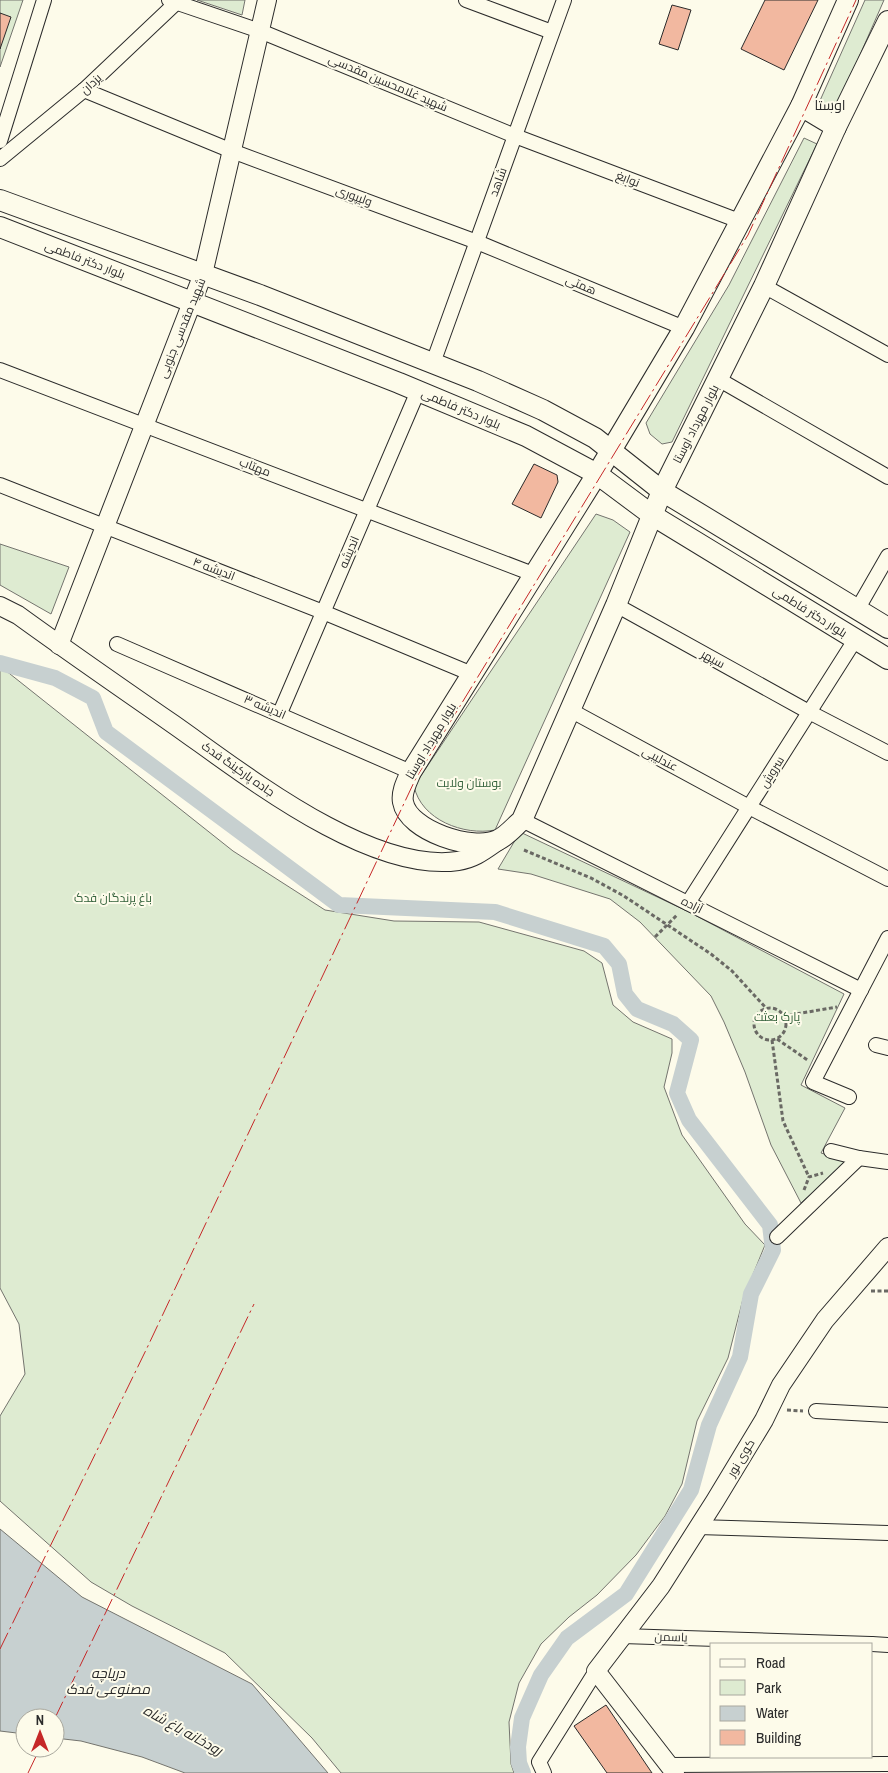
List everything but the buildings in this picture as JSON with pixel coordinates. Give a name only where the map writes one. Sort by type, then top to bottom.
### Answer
[{"type":"main road","name":"بلوار مهرداد اوستا","points":[[848,0],[801,106],[742,222],[684,328],[597,474],[411,772],[404,788],[402,802],[411,818],[417,823],[455,840],[469,843],[498,841],[522,820],[616,605],[662,491],[764,286],[836,127],[888,23]]},
{"type":"main road","points":[[801,106],[836,127]]},
{"type":"main road","name":"بلوار دکتر فاطمی","points":[[0,200],[203,274],[433,363],[543,410],[573,425],[611,449],[662,491],[888,628]]},
{"type":"main road","name":"بلوار دکتر فاطمی","points":[[0,227],[418,391],[526,436],[597,474],[652,515],[888,659]]},
{"type":"street","points":[[0,141],[44,0]]},
{"type":"street","name":"شهید مقدسی جنوبی","points":[[59,645],[203,274],[267,0]]},
{"type":"street","points":[[466,0],[552,32]]},
{"type":"street","name":"شاهد","points":[[433,363],[564,0]]},
{"type":"street","name":"شهید غلامحسین مقدسی","points":[[172,2],[260,31],[515,136]]},
{"type":"street","name":"یزدان","points":[[0,159],[84,90],[172,2]]},
{"type":"street","name":"ولیپوری","points":[[84,90],[232,151],[477,242]]},
{"type":"street","name":"نوابغ","points":[[515,136],[742,222]]},
{"type":"street","name":"همتی","points":[[477,242],[684,328]]},
{"type":"street","points":[[764,286],[888,355]]},
{"type":"street","name":"مهتاب","points":[[0,370],[533,574]]},
{"type":"street","points":[[718,379],[888,478]]},
{"type":"street","name":"اندیشه","points":[[280,713],[418,391]]},
{"type":"street","name":"اندیشه ۴","points":[[0,485],[323,612],[472,674]]},
{"type":"street","points":[[857,610],[888,556]]},
{"type":"street","name":"سپهر","points":[[616,605],[809,712],[888,753]]},
{"type":"street","name":"جاده پارکینگ فدک","points":[[0,606],[18,615],[282,801],[334,831],[405,857],[431,861],[458,861],[478,856],[498,841]]},
{"type":"street","name":"سروش","points":[[688,903],[855,640]]},
{"type":"street","name":"اندیشه ۳","points":[[117,644],[280,713],[411,772]]},
{"type":"street","name":"عندلیبی","points":[[570,710],[749,807],[888,879]]},
{"type":"street","name":"آزاده","points":[[522,820],[861,990]]},
{"type":"street","points":[[849,1097],[813,1082],[888,938]]},
{"type":"street","points":[[832,1151],[859,1158],[888,1162]]},
{"type":"street","points":[[778,1237],[859,1158]]},
{"type":"street","name":"کوی نور","points":[[596,1671],[661,1586],[769,1409],[781,1385],[825,1320],[888,1247]]},
{"type":"street","points":[[816,1411],[888,1415]]},
{"type":"street","points":[[698,1527],[888,1533]]},
{"type":"street","name":"یاسمن","points":[[622,1636],[840,1643]]},
{"type":"street","name":"یاسمن","points":[[873,1644],[888,1645]]},
{"type":"street","points":[[544,1773],[539,1762],[596,1671],[672,1769],[888,1764]]},
{"type":"path","points":[[524,850],[591,878],[624,896],[666,926],[711,954],[732,971],[766,1008]]},
{"type":"path","points":[[655,937],[688,903]]},
{"type":"path","points":[[784,1016],[854,1004]]},
{"type":"path","points":[[766,1008],[774,1008],[784,1016],[785,1031],[777,1039],[762,1038],[753,1026],[756,1016],[766,1008]]},
{"type":"path","points":[[777,1039],[820,1069]]},
{"type":"path","points":[[772,1040],[783,1121],[809,1177]]},
{"type":"path","points":[[769,1409],[816,1411]]},
{"type":"green space","points":[[0,0],[23,0],[0,67]]},
{"type":"green space","points":[[197,0],[245,0],[242,15]]},
{"type":"green space","points":[[865,0],[884,0],[835,112],[818,105]]},
{"type":"green space","points":[[804,138],[817,144],[672,442],[662,444],[650,434],[646,423],[729,285]]},
{"type":"green space","name":"بوستان ولایت","points":[[596,514],[613,520],[630,532],[495,830],[470,830],[446,823],[425,808],[418,798],[414,786]]},
{"type":"green space","points":[[0,544],[69,567],[51,614],[0,585]]},
{"type":"green space","name":"باغ پرندگان فدک","points":[[0,666],[233,851],[325,910],[394,921],[479,922],[584,951],[602,963],[613,1005],[633,1022],[672,1039],[672,1053],[664,1087],[682,1135],[745,1224],[765,1245],[743,1299],[728,1358],[697,1421],[682,1484],[665,1516],[636,1555],[597,1595],[569,1617],[541,1644],[519,1683],[509,1722],[511,1764],[514,1773],[341,1773],[312,1738],[225,1653],[132,1606],[91,1582],[0,1501],[0,1416],[25,1374],[19,1324],[0,1288]]},
{"type":"green space","name":"پارک بعثت","points":[[520,832],[689,912],[844,994],[801,1085],[845,1108],[821,1153],[848,1161],[801,1203],[771,1145],[745,1072],[711,996],[640,922],[610,899],[531,874],[498,869]]},
{"type":"water","name":"دریاچه مصنوعی فدک","points":[[0,1529],[82,1597],[252,1684],[328,1773],[185,1773],[142,1757],[81,1741],[65,1739],[65,1708],[15,1708],[15,1733],[0,1731]]},
{"type":"waterway","points":[[0,663],[55,678],[93,698],[106,732],[339,905],[495,912],[604,946],[619,964],[625,994],[637,1009],[673,1024],[691,1040],[677,1093],[689,1120],[770,1225],[773,1250],[751,1294],[740,1357],[709,1425],[691,1490],[626,1594],[567,1638],[541,1675],[522,1718],[518,1747],[519,1763],[523,1773]]},
{"type":"power","points":[[0,1649],[147,1348],[416,778],[748,235],[856,0]]},
{"type":"power","points":[[60,1708],[254,1304]]},
{"type":"power","points":[[28,1773],[35,1758]]},
{"type":"district","name":"اوستا","points":[[830,105]]},
{"type":"water label","name":"رودخانه باغ شاه","points":[[183,1730]]}]
